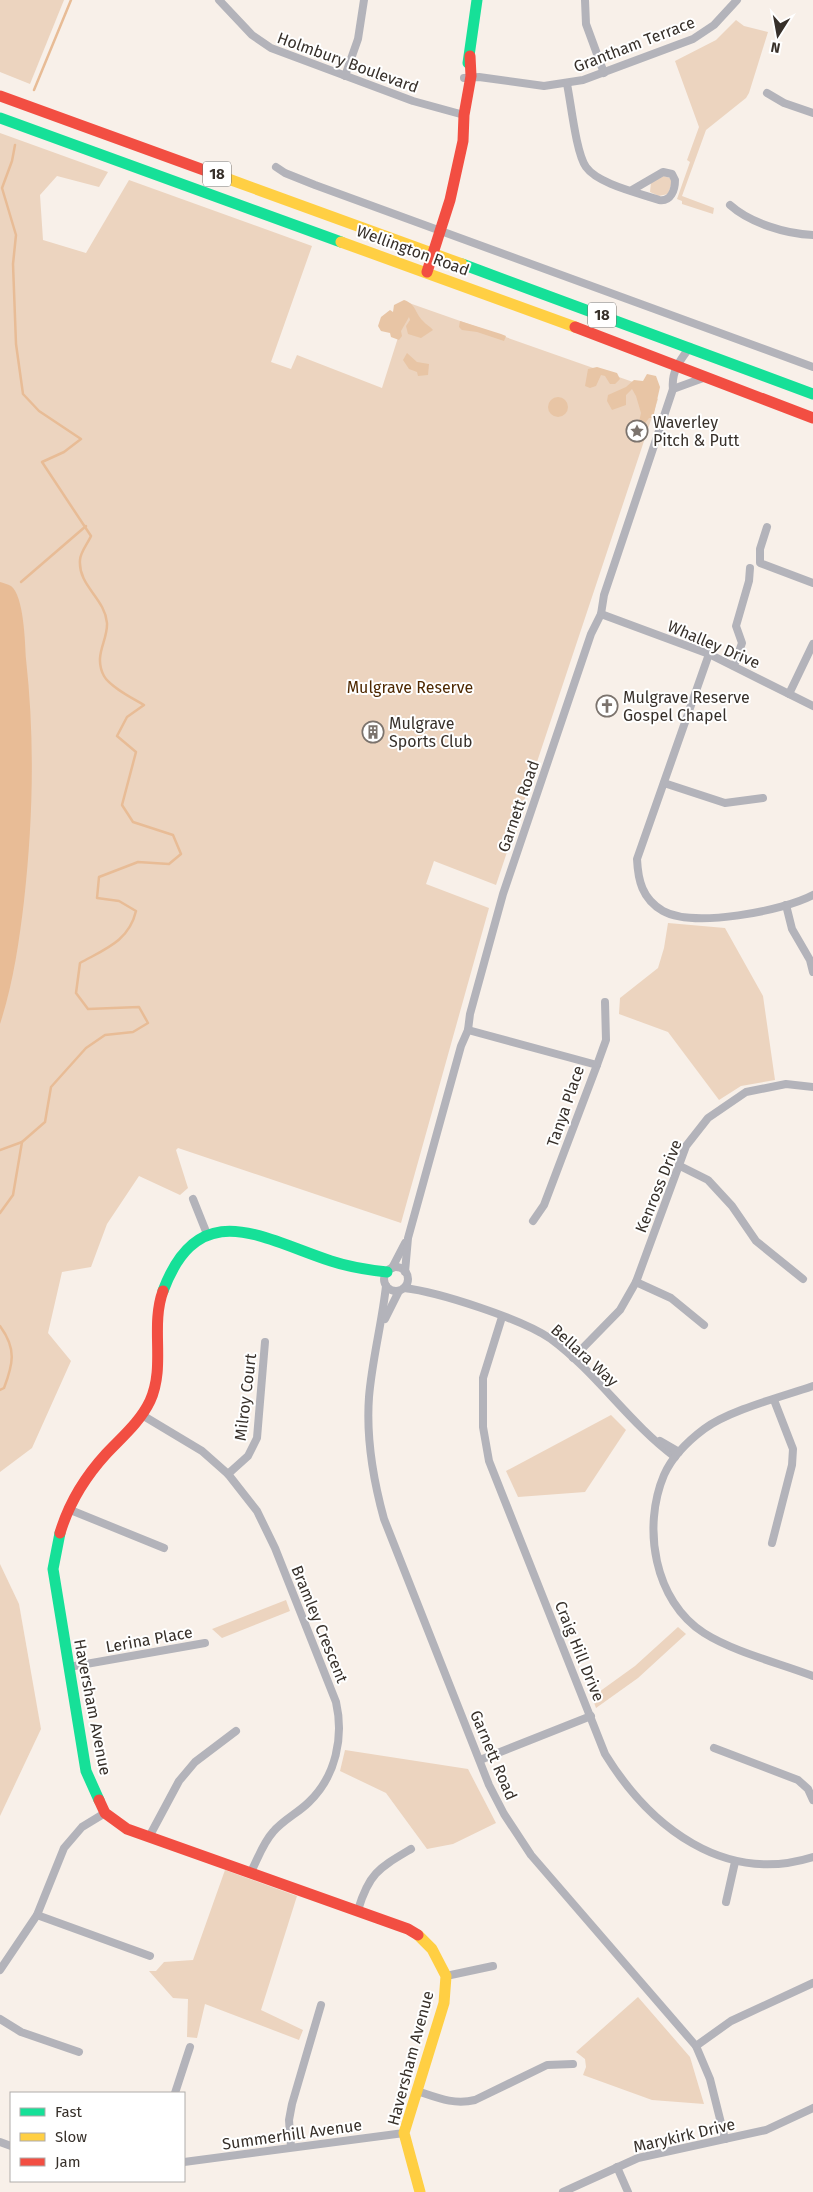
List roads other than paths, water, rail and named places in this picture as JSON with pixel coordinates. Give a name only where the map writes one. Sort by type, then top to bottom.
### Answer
[{"type":"main road","points":[[427,272],[454,185],[459,155],[458,115],[469,78],[477,0]]},
{"type":"main road","name":"Wellington Road","points":[[0,96],[690,347],[813,394]]},
{"type":"main road","name":"Wellington Road","points":[[0,118],[427,272],[678,365],[813,418]]},
{"type":"main road","points":[[763,399],[772,378]]},
{"type":"main road","points":[[207,1234],[226,1230],[252,1233],[387,1277]]},
{"type":"main road","name":"Haversham Avenue","points":[[207,1234],[188,1250],[169,1278],[157,1318],[154,1391],[142,1415],[98,1462],[76,1491],[57,1537],[53,1569],[86,1771],[105,1813],[127,1830],[358,1910],[408,1929],[423,1938],[440,1961],[446,1976],[444,2003],[404,2133],[420,2192]]},
{"type":"street","points":[[345,76],[358,38],[364,0]]},
{"type":"street","points":[[585,0],[586,24],[604,73]]},
{"type":"street","name":"Grantham Terrace","points":[[469,78],[538,86],[567,84],[604,73],[693,39],[714,25],[736,0]]},
{"type":"street","name":"Holmbury Boulevard","points":[[223,2],[252,35],[265,45],[426,105],[441,113],[458,115]]},
{"type":"street","points":[[567,84],[580,154],[586,167],[600,178],[632,190],[665,200],[672,194],[675,180],[672,174],[662,172],[632,190]]},
{"type":"street","points":[[767,93],[784,103],[813,113]]},
{"type":"street","name":"Wellington Road","points":[[276,166],[291,176],[813,367]]},
{"type":"street","points":[[730,205],[741,214],[768,225],[793,233],[813,235]]},
{"type":"street","name":"Garnett Road","points":[[382,1325],[401,1290],[406,1274],[408,1238],[461,1046],[468,1030],[470,1014],[503,894],[589,642],[601,614],[604,594],[673,389],[672,380],[678,365],[690,347]]},
{"type":"street","points":[[673,389],[707,376]]},
{"type":"street","points":[[767,528],[760,549],[760,563],[813,583]]},
{"type":"street","points":[[734,666],[742,642],[736,626],[749,582],[750,568]]},
{"type":"street","name":"Whalley Drive","points":[[601,614],[709,654],[813,706]]},
{"type":"street","points":[[789,694],[813,644]]},
{"type":"street","points":[[709,654],[637,858],[638,876],[642,889],[649,899],[663,911],[680,916],[727,917],[786,906],[813,895]]},
{"type":"street","points":[[664,783],[724,803],[764,798]]},
{"type":"street","points":[[786,906],[792,929],[810,960],[813,972]]},
{"type":"street","points":[[597,1066],[606,1040],[605,1002]]},
{"type":"street","name":"Tanya Place","points":[[468,1030],[597,1066],[544,1205],[533,1221]]},
{"type":"street","name":"Kenross Drive","points":[[573,1358],[620,1310],[636,1282],[686,1146],[708,1118],[746,1092],[786,1084],[813,1087]]},
{"type":"street","points":[[680,1166],[708,1180],[732,1206],[756,1241],[803,1279]]},
{"type":"street","points":[[193,1199],[207,1234]]},
{"type":"street","name":"Garnett Road","points":[[408,1238],[387,1277],[382,1325],[369,1398],[370,1451],[377,1495],[384,1519],[480,1760],[504,1814],[531,1855],[696,2046],[710,2079],[725,2139]]},
{"type":"street","name":"Bellara Way","points":[[426,1291],[399,1268],[387,1277],[392,1290],[426,1291],[535,1329],[573,1358],[642,1429],[677,1455]]},
{"type":"street","points":[[636,1282],[671,1298],[704,1325]]},
{"type":"street","name":"Craig Hill Drive","points":[[502,1317],[483,1378],[482,1427],[489,1461],[605,1754],[616,1772],[668,1828],[701,1849],[735,1862],[776,1865],[813,1857]]},
{"type":"street","name":"Milroy Court","points":[[228,1474],[248,1456],[257,1438],[265,1342]]},
{"type":"street","points":[[813,1386],[715,1422],[692,1438],[677,1455],[664,1475],[654,1524],[653,1542],[661,1574],[675,1604],[687,1619],[709,1636],[813,1676]]},
{"type":"street","points":[[772,1543],[792,1465],[793,1449],[774,1400]]},
{"type":"street","name":"Bramley Crescent","points":[[142,1415],[202,1451],[228,1474],[257,1511],[267,1529],[336,1702],[340,1717],[338,1747],[328,1776],[310,1801],[274,1830],[251,1872]]},
{"type":"street","points":[[68,1509],[164,1548]]},
{"type":"street","name":"Lerina Place","points":[[69,1667],[205,1643]]},
{"type":"street","points":[[480,1760],[591,1716]]},
{"type":"street","points":[[149,1837],[179,1781],[195,1762],[236,1731]]},
{"type":"street","points":[[714,1748],[798,1780],[808,1789],[813,1800]]},
{"type":"street","points":[[0,1970],[37,1915],[64,1848],[82,1827],[105,1813]]},
{"type":"street","points":[[358,1910],[363,1893],[380,1867],[411,1849]]},
{"type":"street","points":[[726,1902],[735,1862]]},
{"type":"street","points":[[37,1915],[150,1956]]},
{"type":"street","points":[[446,1976],[493,1966]]},
{"type":"street","points":[[696,2046],[731,2021],[813,1983]]},
{"type":"street","points":[[291,2148],[289,2120],[292,2104],[321,2005]]},
{"type":"street","points":[[0,2019],[20,2032],[79,2052]]},
{"type":"street","points":[[175,2092],[190,2046]]},
{"type":"street","points":[[417,2091],[450,2102],[462,2103],[475,2100],[547,2065],[573,2064]]},
{"type":"street","name":"Marykirk Drive","points":[[563,2192],[638,2158],[766,2130],[813,2108]]},
{"type":"street","name":"Summerhill Avenue","points":[[185,2162],[404,2133]]},
{"type":"street","points":[[617,2167],[628,2192]]},
{"type":"waterway","points":[[34,90],[71,0]]},
{"type":"waterway","points":[[0,1213],[13,1195],[22,1142],[45,1122],[51,1087],[86,1048],[105,1035],[133,1032],[148,1023],[139,1007],[88,1009],[76,993],[80,963],[122,937],[133,921],[136,911],[119,901],[97,898],[99,877],[138,862],[169,864],[181,854],[173,835],[133,822],[122,805],[136,752],[117,736],[127,717],[144,705],[117,688],[104,676],[100,655],[107,623],[102,606],[83,577],[80,560],[91,536],[42,462],[64,452],[81,439],[39,411],[23,394],[16,344],[13,264],[16,235],[2,188],[12,161],[15,145]]},
{"type":"waterway","points":[[21,582],[86,526]]},
{"type":"waterway","points":[[0,1150],[22,1142]]},
{"type":"waterway","points":[[0,1326],[9,1342],[12,1357],[4,1388],[0,1390]]},
{"type":"place","name":"Waverley Pitch & Putt","points":[[637,431]]},
{"type":"place","name":"Mulgrave Reserve Gospel Chapel","points":[[607,706]]},
{"type":"place","name":"Mulgrave Sports Club","points":[[373,732]]},
{"type":"park label","name":"Mulgrave Reserve","points":[[410,687]]}]
